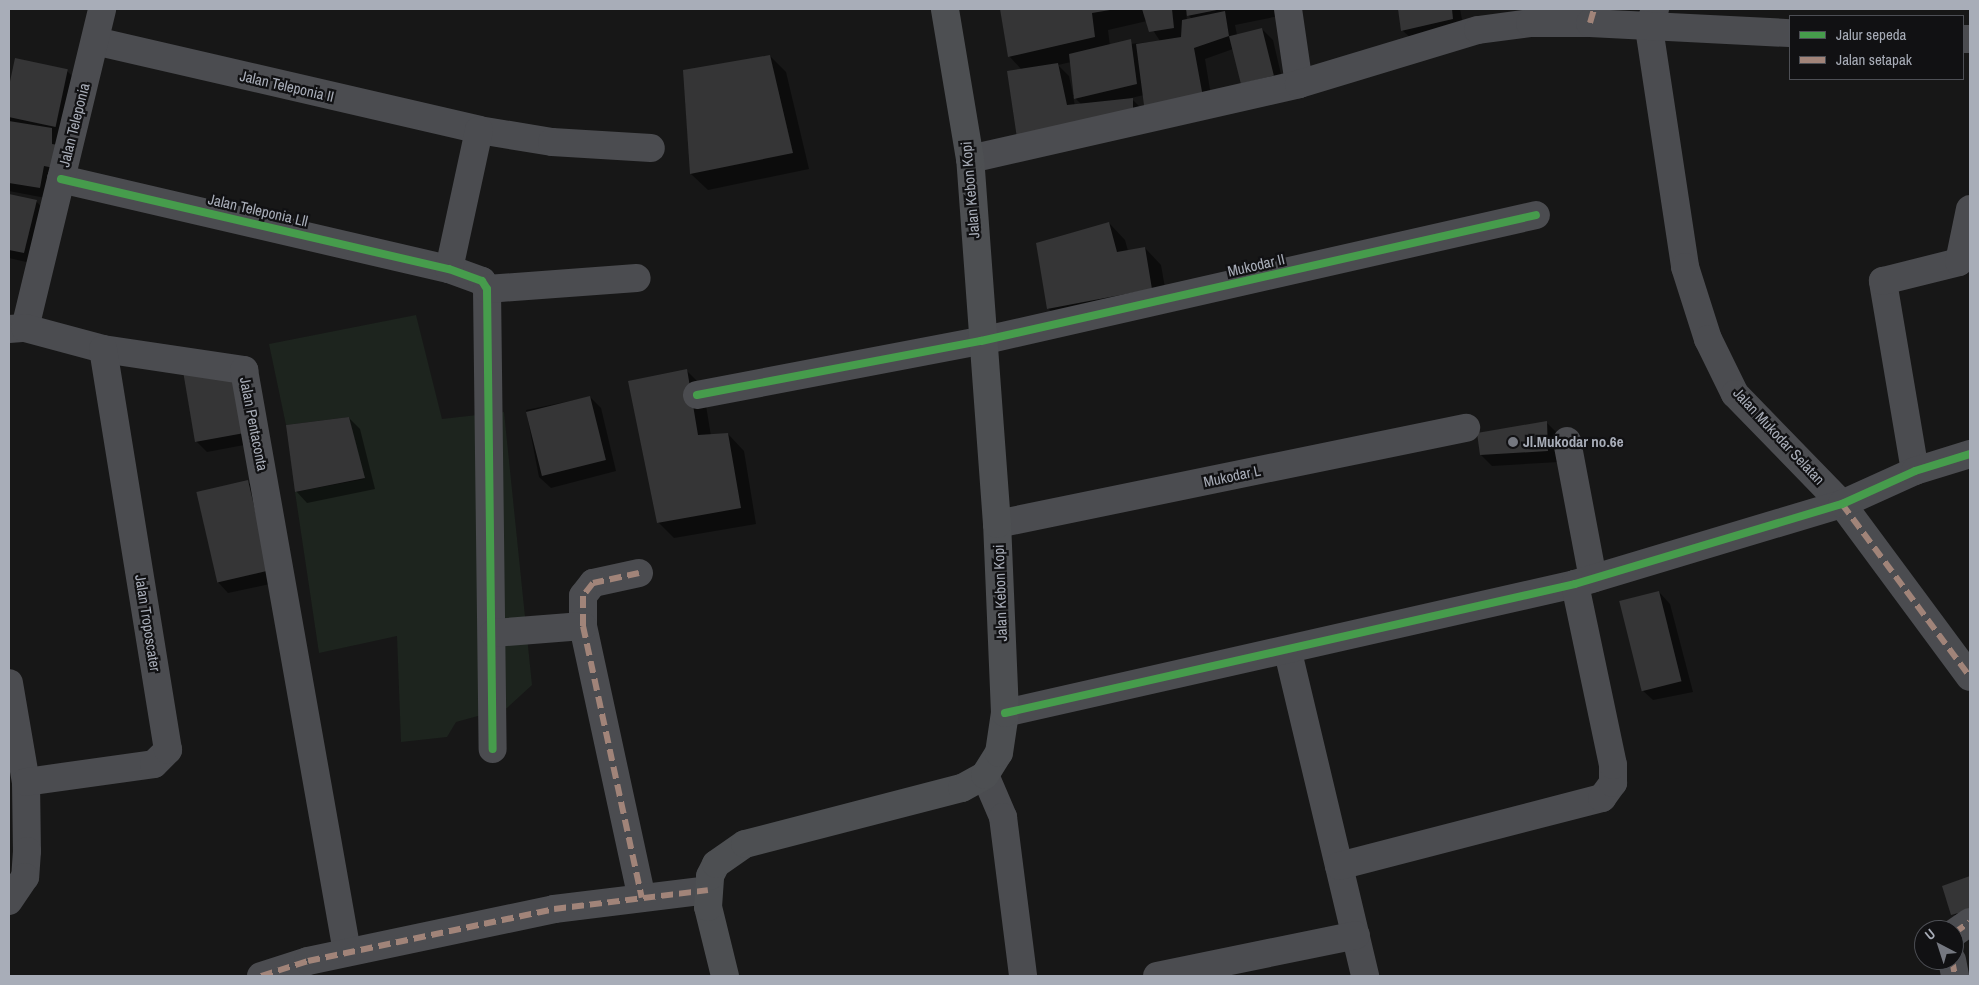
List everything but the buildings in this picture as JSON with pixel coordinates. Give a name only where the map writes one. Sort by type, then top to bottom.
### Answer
[{"type":"main road","name":"Jalan Kebon Kopi","points":[[725,976],[708,890],[716,864],[745,844],[962,788],[985,775],[999,753],[1005,713],[997,524],[981,341],[970,160],[945,9]]},
{"type":"street","name":"Jalan Teleponia","points":[[17,329],[61,179],[95,41],[99,9]]},
{"type":"street","points":[[1288,9],[1299,84]]},
{"type":"street","points":[[970,160],[1299,84],[1476,20],[1530,23],[1592,16],[1652,18],[1789,33]]},
{"type":"street","name":"Jalan Mukodar Selatan","points":[[1652,18],[1685,267],[1708,339],[1735,394],[1842,504],[1970,677]]},
{"type":"street","name":"Jalan Teleponia II","points":[[95,41],[480,130],[552,142],[651,148]]},
{"type":"street","points":[[449,269],[480,130]]},
{"type":"street","name":"Jalan Teleponia Lll","points":[[61,179],[449,269],[482,281],[487,289]]},
{"type":"street","points":[[1915,471],[1883,281],[1959,262],[1970,209]]},
{"type":"street","name":"Mukodar II","points":[[697,394],[981,341],[1536,215]]},
{"type":"street","points":[[493,749],[494,633],[487,289],[637,278]]},
{"type":"street","name":"Jalan Pentaconta","points":[[17,329],[103,349],[244,370],[293,656],[347,952]]},
{"type":"street","name":"Jalan Troposcater","points":[[26,782],[154,764],[168,750],[103,349]]},
{"type":"street","name":"Mukodar L","points":[[997,524],[1466,428]]},
{"type":"street","points":[[1338,866],[1602,798],[1613,783],[1613,765],[1584,582],[1567,440]]},
{"type":"street","points":[[1005,713],[1288,652],[1584,582],[1842,504],[1915,471],[1970,454]]},
{"type":"street","points":[[639,573],[593,583],[583,596],[583,626],[642,898]]},
{"type":"street","points":[[494,633],[583,626]]},
{"type":"street","points":[[1288,652],[1365,976]]},
{"type":"street","points":[[9,682],[26,782],[25,876],[9,901]]},
{"type":"street","points":[[985,775],[1003,817],[1023,976]]},
{"type":"street","points":[[262,976],[347,952],[554,909],[708,890]]},
{"type":"street","points":[[1157,976],[1356,935]]},
{"type":"shaded area","points":[[416,315],[442,419],[504,412],[532,685],[507,708],[456,722],[447,737],[401,742],[397,636],[319,653],[295,492],[364,479],[349,417],[286,425],[269,344]]},
{"type":"marked path","points":[[1590,23],[1594,9]]},
{"type":"marked path","points":[[1842,504],[1970,677]]},
{"type":"marked path","points":[[639,573],[593,583],[583,596],[583,626],[642,898]]},
{"type":"marked path","points":[[261,976],[308,961],[554,909],[708,890]]},
{"type":"marked path","points":[[1964,926],[1970,922]]},
{"type":"marked path","points":[[1954,970],[1955,976]]},
{"type":"cycle path","points":[[61,179],[449,269],[482,281],[487,289],[493,749]]},
{"type":"cycle path","points":[[697,395],[981,341],[1536,215]]},
{"type":"cycle path","points":[[1005,713],[1575,584],[1842,504],[1915,471],[1970,454]]},
{"type":"place","name":"Jl.Mukodar no.6e","points":[[1513,442]]}]
